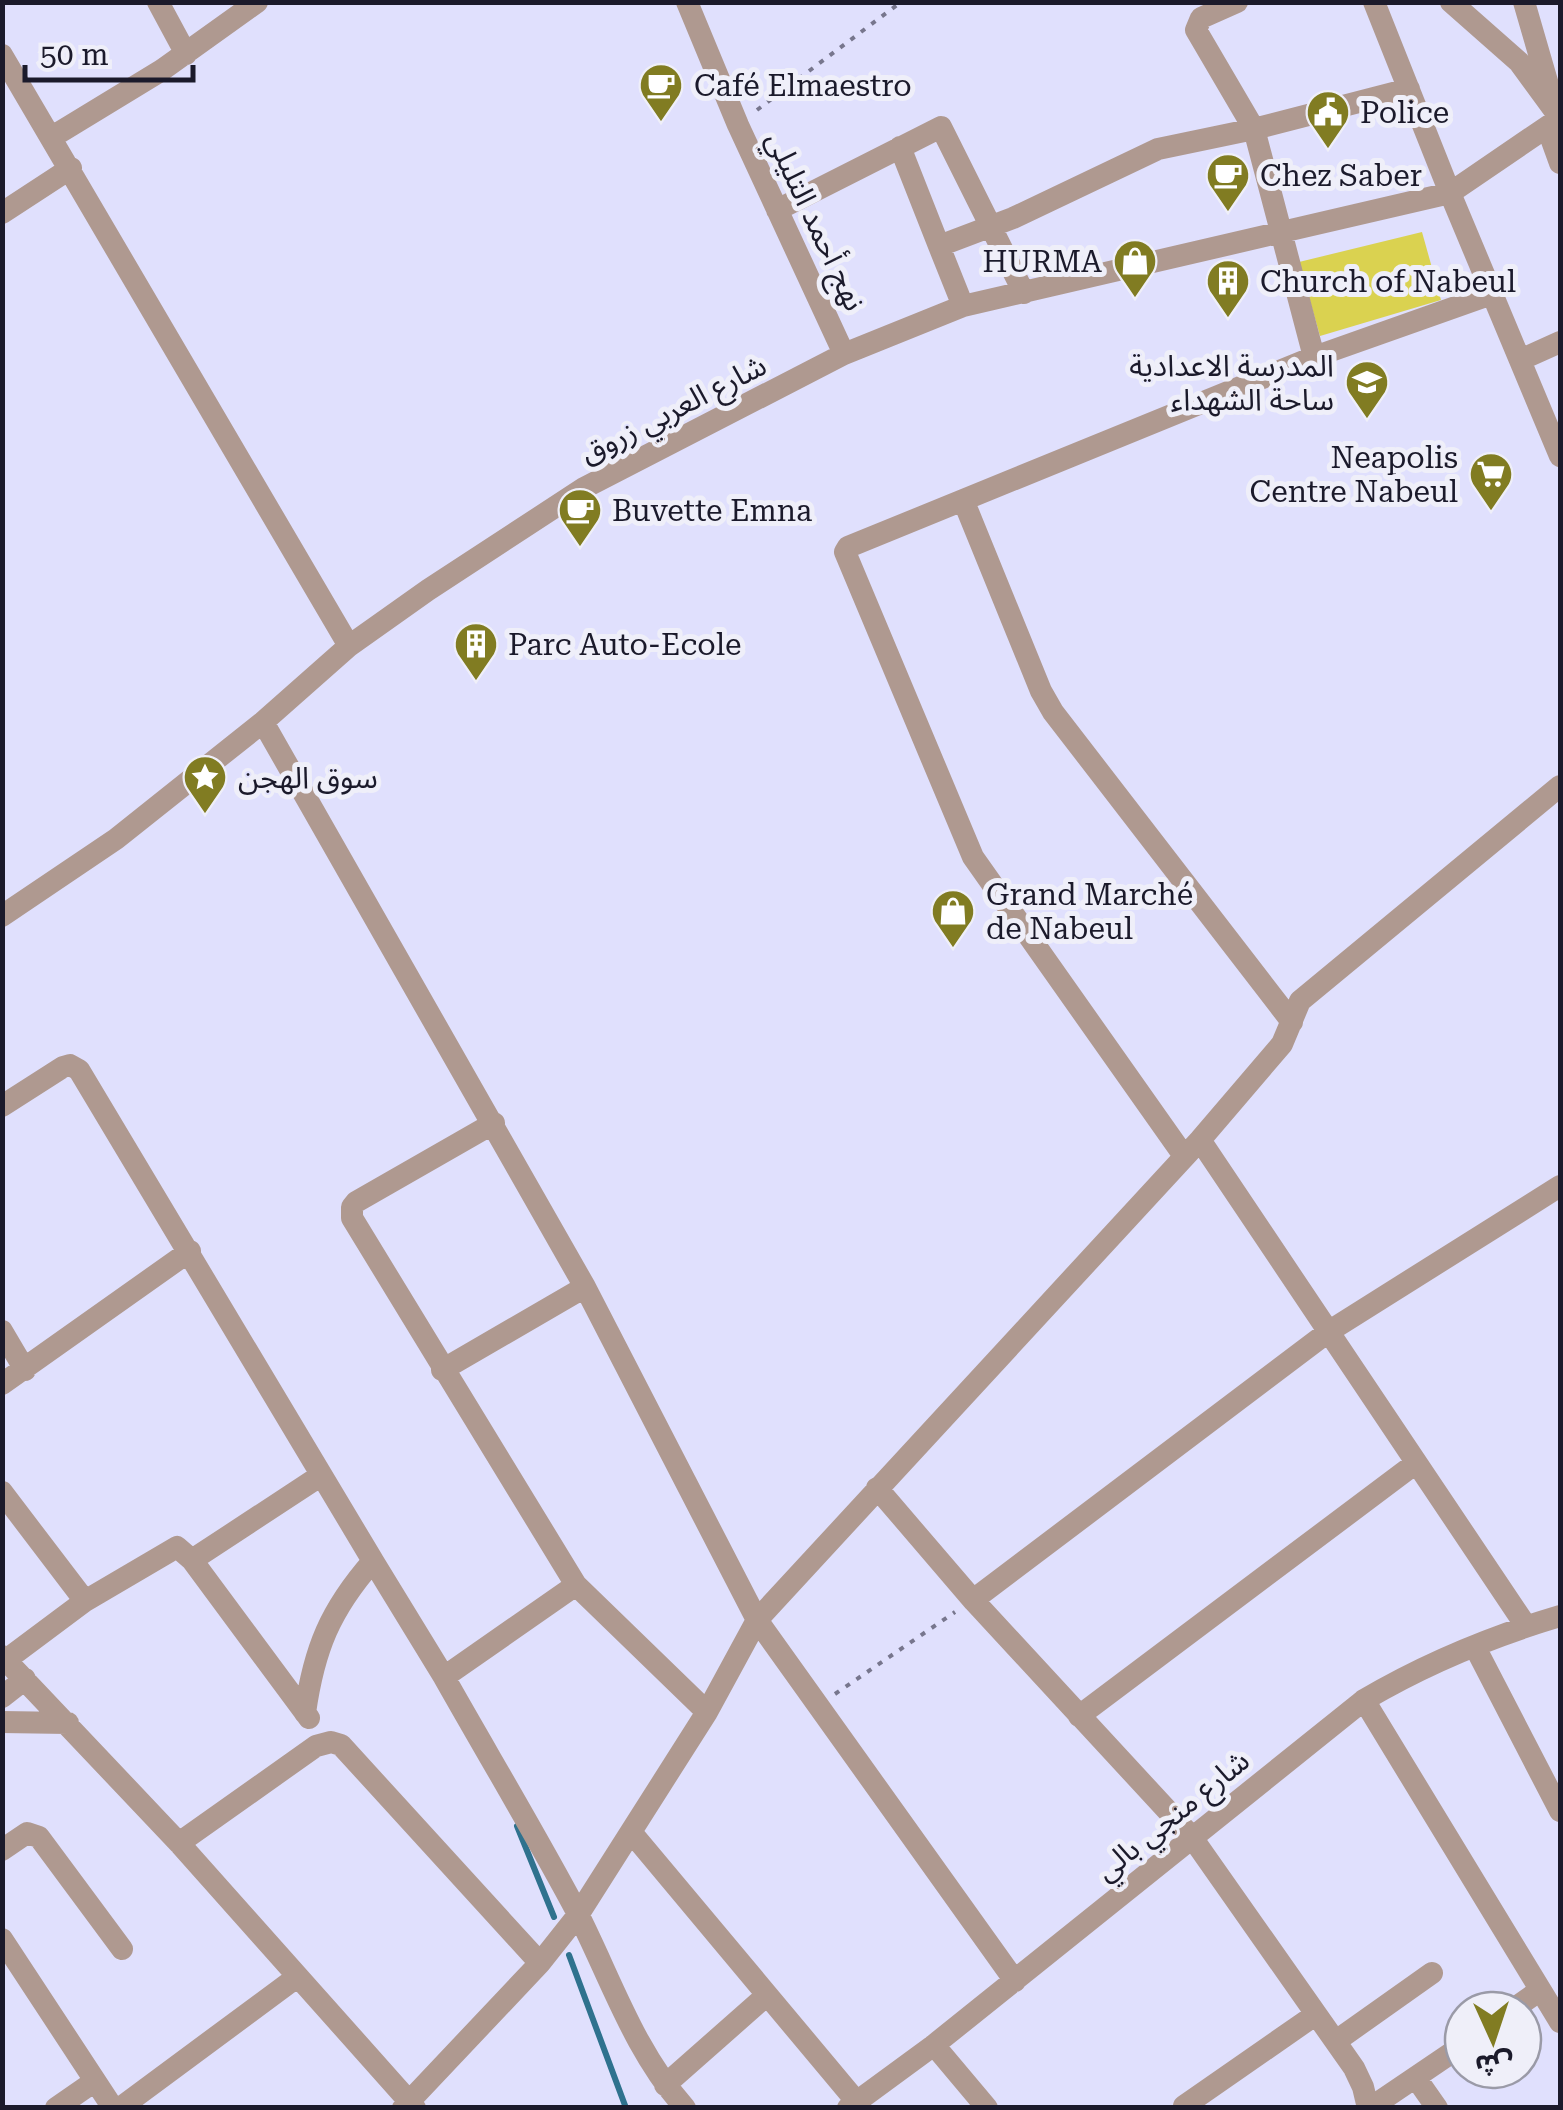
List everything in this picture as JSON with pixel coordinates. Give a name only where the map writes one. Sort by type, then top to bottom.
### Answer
[{"type":"street","points":[[158,2],[186,54]]},
{"type":"street","points":[[52,137],[186,54],[257,2]]},
{"type":"street","name":"نهج أحمد التليلي","points":[[688,2],[738,124],[844,354]]},
{"type":"street","points":[[1237,2],[1201,18],[1196,30],[1254,129],[1314,357]]},
{"type":"street","points":[[1374,2],[1560,456]]},
{"type":"street","points":[[1452,2],[1519,62],[1556,119]]},
{"type":"street","points":[[1524,2],[1556,119],[1560,162]]},
{"type":"street","points":[[2,55],[349,646]]},
{"type":"street","points":[[939,246],[1158,149],[1408,89]]},
{"type":"street","points":[[1450,193],[1556,119]]},
{"type":"street","points":[[778,210],[938,128],[943,129],[1024,294]]},
{"type":"street","points":[[900,147],[963,306]]},
{"type":"street","points":[[2,213],[71,168]]},
{"type":"street","name":"شارع العربي زروق","points":[[2,916],[116,839],[263,722],[349,646],[584,488],[844,354],[963,306],[1450,193]]},
{"type":"street","points":[[1492,294],[1314,357],[848,547],[845,558],[973,857],[1328,1332],[1526,1626]]},
{"type":"street","points":[[1520,360],[1560,342]]},
{"type":"street","points":[[964,502],[1054,712],[1292,1022]]},
{"type":"street","points":[[263,722],[585,1286],[757,1620],[1015,1980]]},
{"type":"street","points":[[324,1742],[192,1560],[177,1547],[85,1601],[4,1658],[179,1843],[409,2106],[540,1964],[578,1915],[707,1712],[757,1620],[1192,1148],[1282,1044],[1300,1002],[1560,786]]},
{"type":"street","points":[[2,1106],[63,1067],[70,1065],[80,1070],[444,1677],[578,1915],[623,2011],[664,2085],[685,2108]]},
{"type":"street","points":[[494,1123],[356,1202],[351,1213],[442,1370],[576,1585],[707,1712]]},
{"type":"street","points":[[974,1600],[1328,1332],[1560,1186]]},
{"type":"street","points":[[2,1384],[190,1250]]},
{"type":"street","points":[[442,1370],[585,1286]]},
{"type":"street","points":[[2,1331],[25,1370]]},
{"type":"street","points":[[1079,1716],[1416,1463]]},
{"type":"street","points":[[192,1560],[320,1476]]},
{"type":"street","points":[[878,1488],[974,1600],[1191,1836],[1336,2040],[1363,2086],[1368,2108],[1443,2059]]},
{"type":"street","points":[[2,1492],[85,1601]]},
{"type":"street","points":[[305,1713],[312,1665],[331,1620],[352,1584],[373,1560]]},
{"type":"street","points":[[444,1677],[576,1585]]},
{"type":"street","name":"شارع منجي بالي","points":[[852,2104],[934,2045],[1364,1700],[1422,1668],[1560,1616]]},
{"type":"street","points":[[1475,1648],[1560,1811]]},
{"type":"street","points":[[2,1697],[25,1679]]},
{"type":"street","points":[[1364,1700],[1538,1990]]},
{"type":"street","points":[[2,1722],[68,1723]]},
{"type":"street","points":[[179,1843],[324,1742],[341,1745],[540,1964]]},
{"type":"street","points":[[631,1832],[852,2104]]},
{"type":"street","points":[[2,1850],[27,1833],[39,1837],[122,1949]]},
{"type":"street","points":[[2,1939],[116,2108],[296,1977]]},
{"type":"street","points":[[1336,2040],[1432,1973]]},
{"type":"street","points":[[664,2085],[767,1995]]},
{"type":"street","points":[[1543,1997],[1560,2022]]},
{"type":"street","points":[[1184,2106],[1315,2015]]},
{"type":"street","points":[[934,2045],[987,2108]]},
{"type":"street","points":[[1416,2078],[1437,2108]]},
{"type":"street","points":[[56,2108],[95,2081]]},
{"type":"path","points":[[738,124],[901,2]]},
{"type":"path","points":[[818,1705],[974,1600]]},
{"type":"shaded area","points":[[1422,232],[1441,300],[1320,336],[1299,262]]},
{"type":"waterway","points":[[517,1826],[554,1917]]},
{"type":"waterway","points":[[569,1955],[626,2108]]},
{"type":"place","name":"Café Elmaestro","points":[[661,123]]},
{"type":"place","name":"Police","points":[[1328,150]]},
{"type":"place","name":"Chez Saber","points":[[1228,213]]},
{"type":"place","name":"HURMA","points":[[1135,299]]},
{"type":"place","name":"Church of Nabeul","points":[[1228,319]]},
{"type":"place","name":"المدرسة الاعدادية ساحة الشهداء","points":[[1367,420]]},
{"type":"place","name":"Neapolis Centre Nabeul","points":[[1491,512]]},
{"type":"place","name":"Buvette Emna","points":[[580,548]]},
{"type":"place","name":"Parc Auto-Ecole","points":[[476,682]]},
{"type":"place","name":"سوق الهجن","points":[[205,815]]},
{"type":"place","name":"Grand Marché de Nabeul","points":[[953,949]]}]
